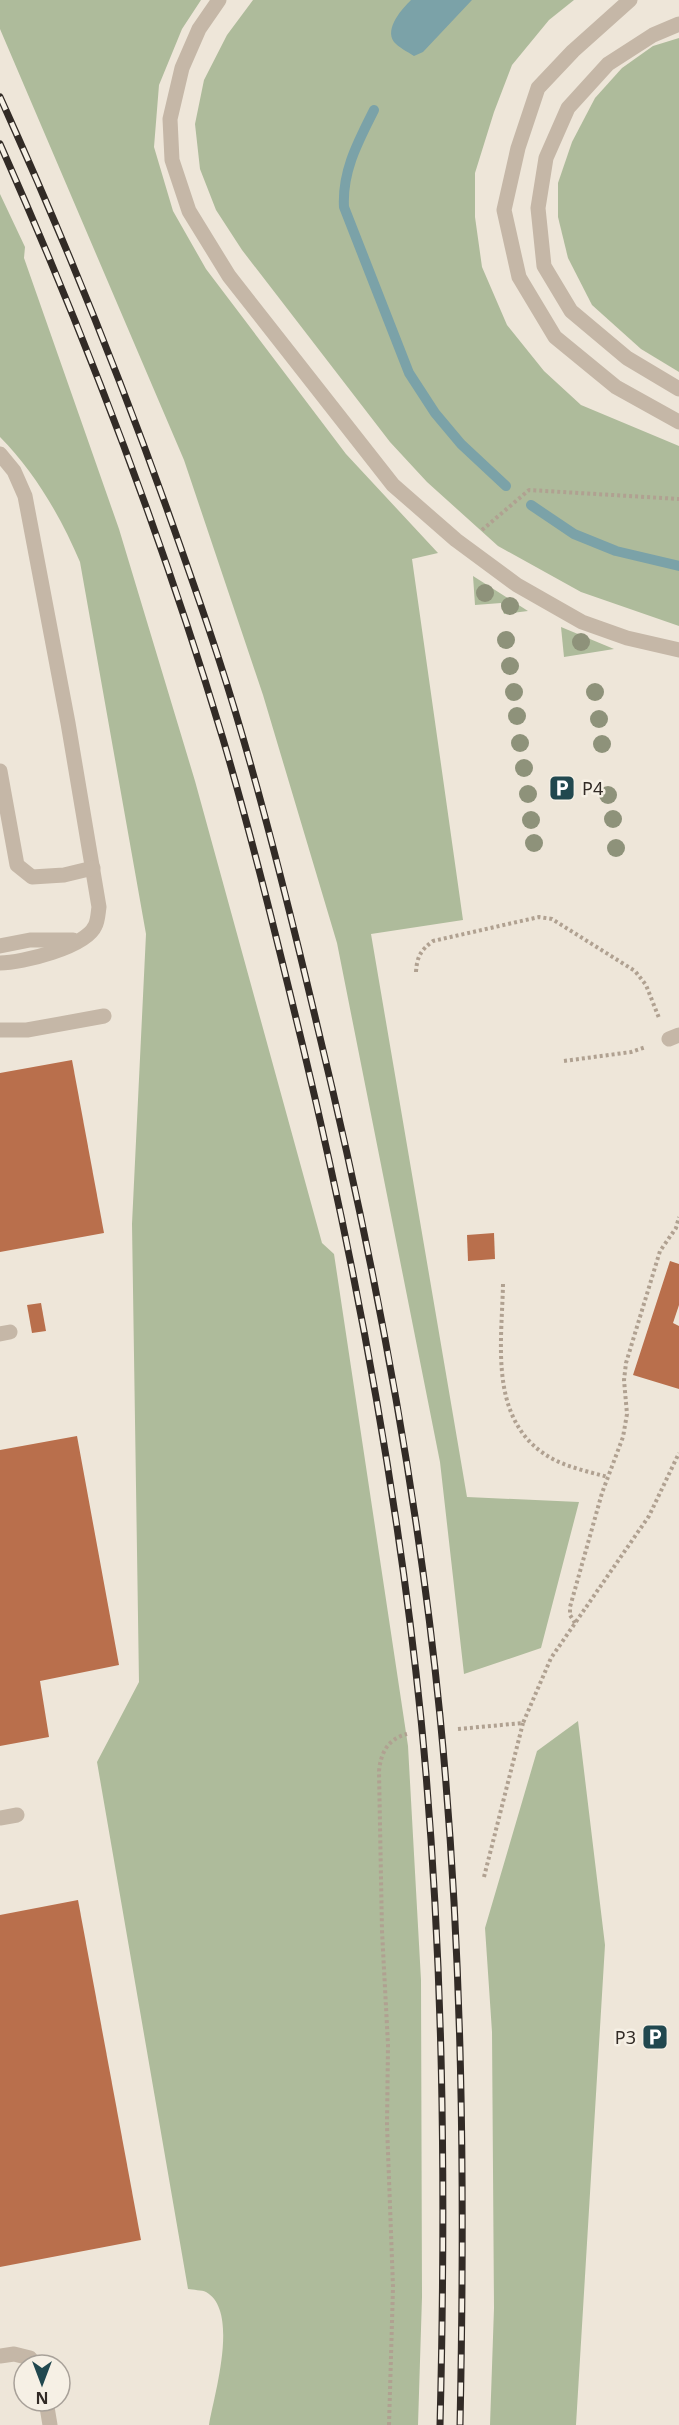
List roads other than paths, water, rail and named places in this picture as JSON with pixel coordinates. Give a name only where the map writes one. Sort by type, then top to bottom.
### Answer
[{"type":"street","points":[[219,0],[199,29],[182,68],[170,119],[172,160],[189,211],[230,276],[393,485],[456,540],[517,585],[582,622],[627,638],[679,650]]},
{"type":"street","points":[[630,0],[573,51],[538,88],[518,148],[504,210],[519,277],[555,337],[616,387],[679,422]]},
{"type":"street","points":[[679,24],[653,34],[608,64],[568,108],[546,158],[538,208],[544,266],[571,311],[627,358],[679,389]]},
{"type":"street","points":[[0,454],[14,471],[25,496],[99,907],[95,927],[82,939],[34,958],[0,963]]},
{"type":"street","points":[[0,771],[17,865],[32,877],[64,875],[93,868]]},
{"type":"street","points":[[0,946],[30,940],[82,939]]},
{"type":"street","points":[[0,1030],[27,1030],[104,1016]]},
{"type":"street","points":[[0,1818],[17,1815]]},
{"type":"water","points":[[411,0],[472,0],[423,52],[414,56],[394,42],[391,31],[396,19]]},
{"type":"waterway","points":[[374,110],[348,169],[344,207],[409,373],[435,413],[461,444],[506,486]]},
{"type":"waterway","points":[[531,505],[574,534],[616,551],[679,566]]},
{"type":"railway","points":[[0,97],[45,199],[108,353],[148,457],[226,680],[292,920],[338,1114],[375,1285],[406,1456],[419,1543],[440,1716],[448,1805],[458,1982],[462,2159],[460,2425]]},
{"type":"railway","points":[[0,144],[63,290],[121,438],[175,588],[223,739],[275,931],[341,1213],[358,1297],[388,1465],[412,1634],[429,1807],[439,1983],[443,2160],[440,2425]]},
{"type":"place","name":"P4","points":[[562,788]]},
{"type":"place","name":"P3","points":[[655,2037]]}]
